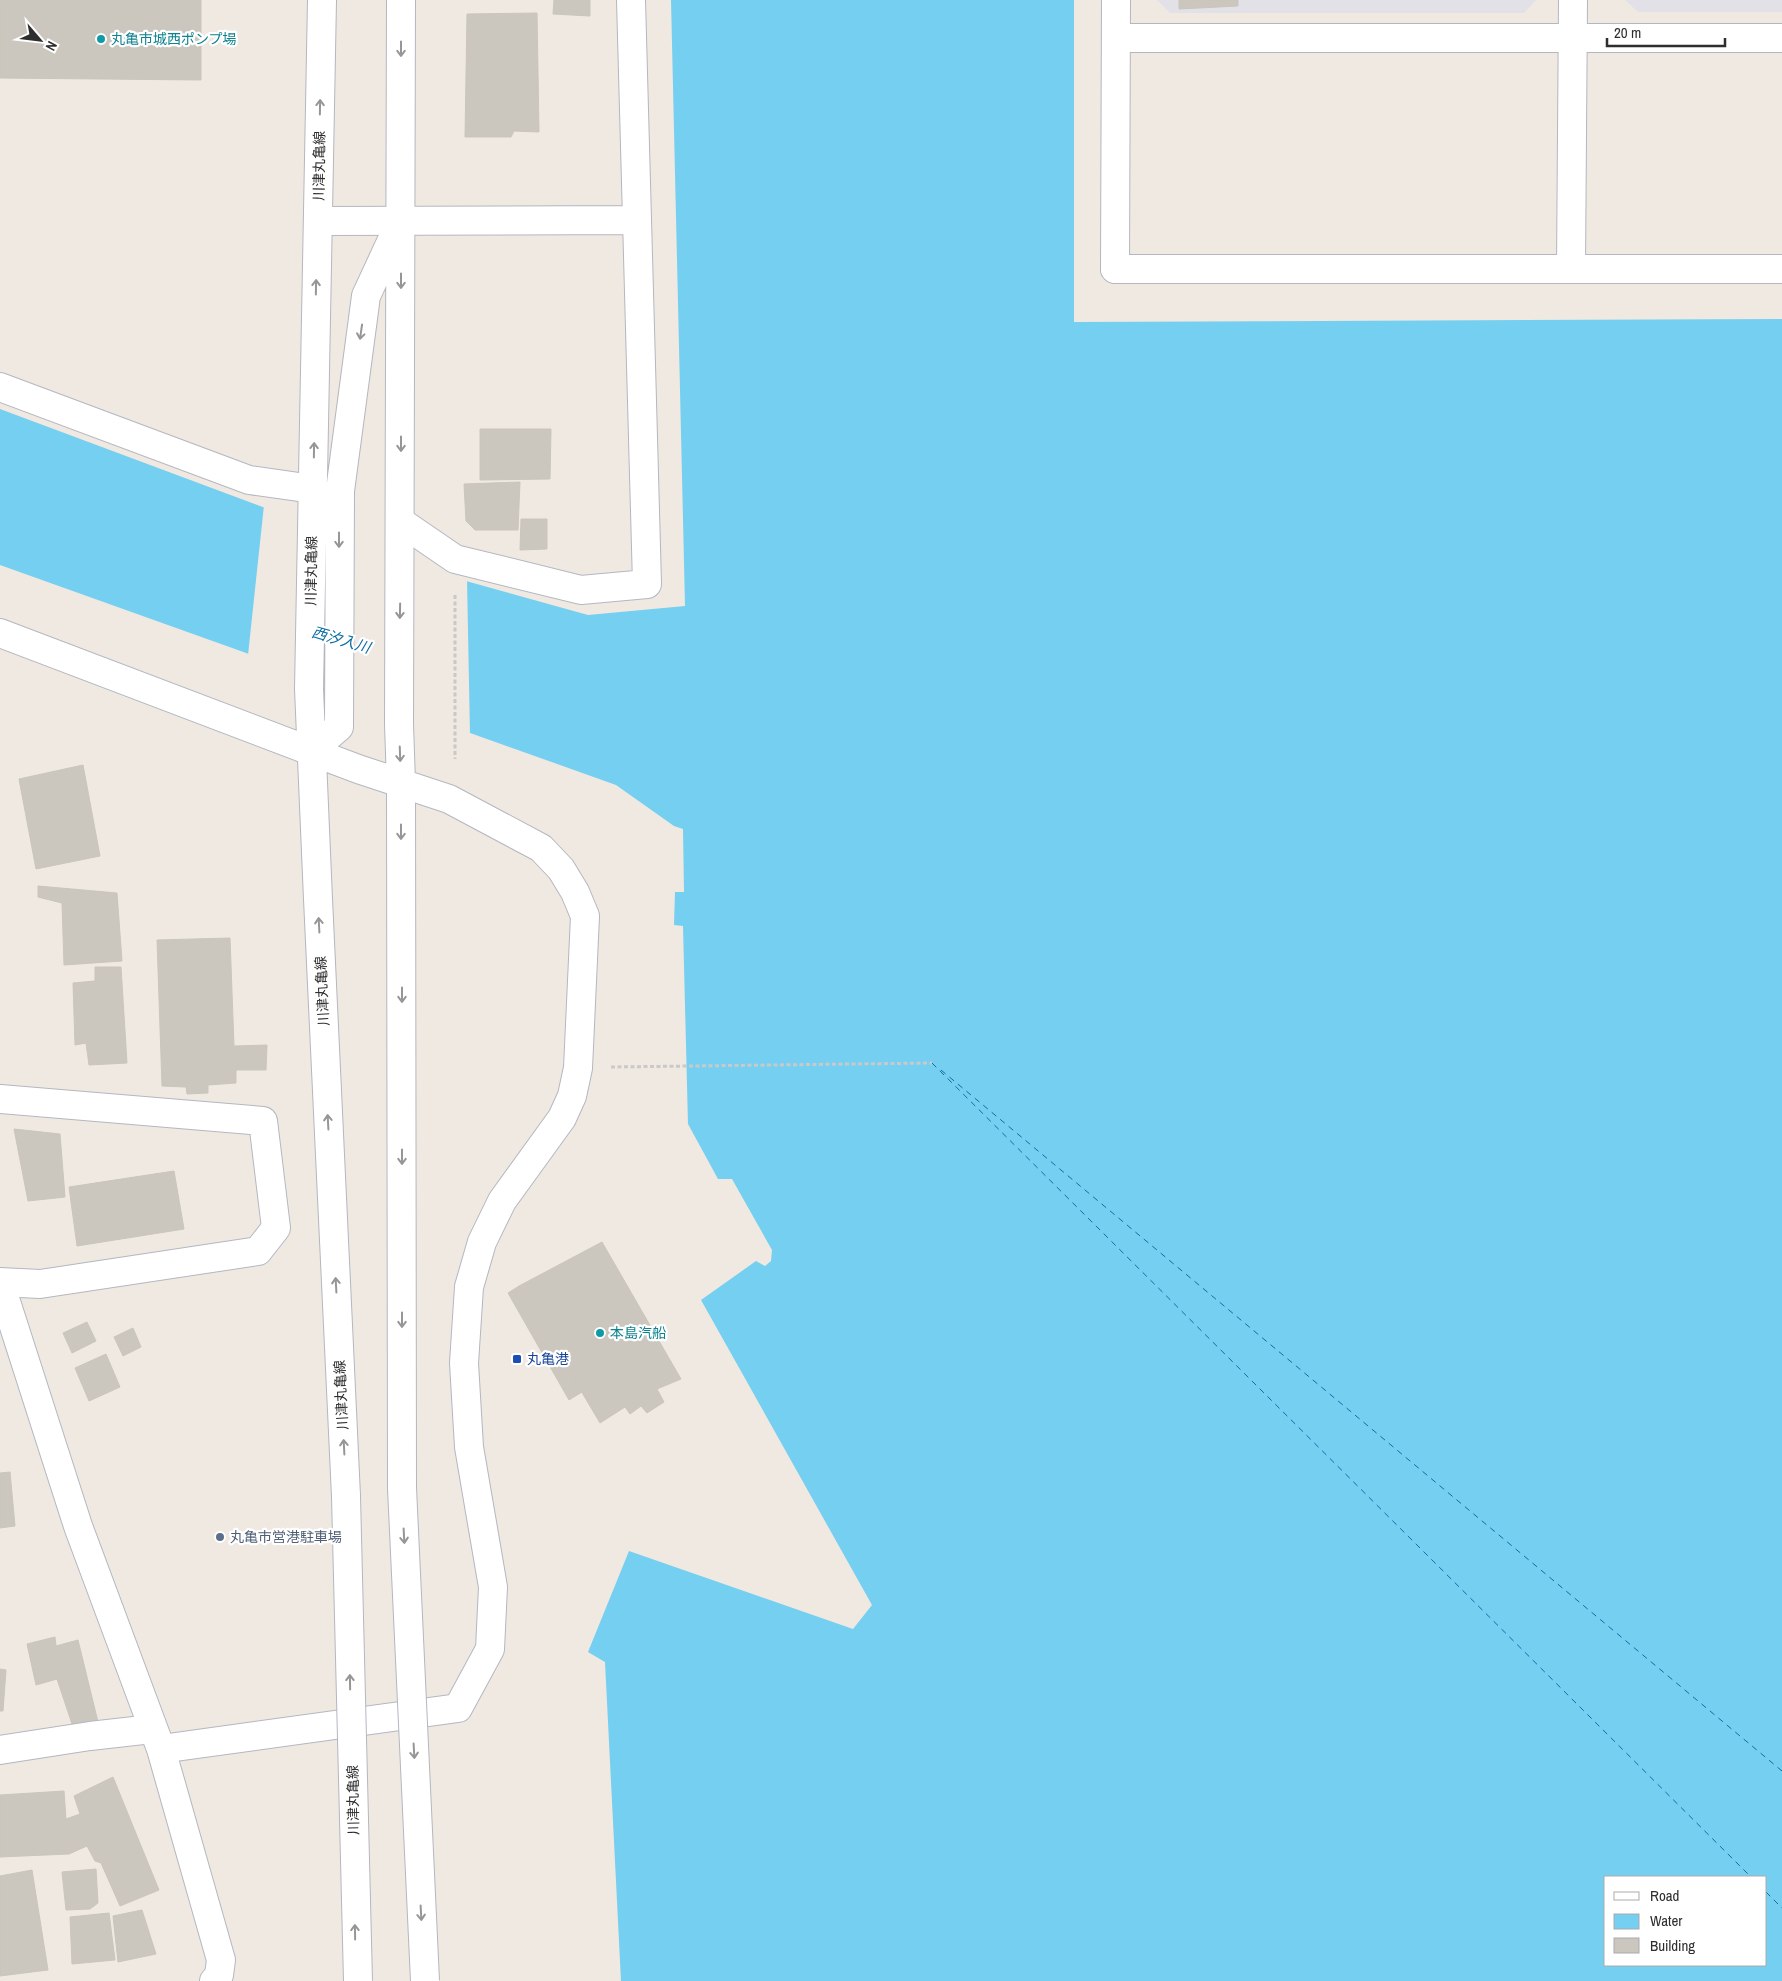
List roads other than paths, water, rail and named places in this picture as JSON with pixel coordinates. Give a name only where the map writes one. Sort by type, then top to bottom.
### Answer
[{"type":"street","name":"川津丸亀線","points":[[322,0],[309,689],[346,1496],[358,1981]]},
{"type":"street","points":[[401,0],[401,562],[399,724],[401,783],[402,1488],[425,1981]]},
{"type":"street","points":[[401,522],[455,559],[581,590],[647,584],[631,0]]},
{"type":"street","points":[[1116,0],[1114,269],[1782,269]]},
{"type":"street","points":[[1571,269],[1573,0]]},
{"type":"street","points":[[1116,38],[1782,38]]},
{"type":"street","points":[[318,221],[638,220]]},
{"type":"street","points":[[312,750],[339,727],[340,491],[366,296],[401,221]]},
{"type":"street","points":[[0,387],[249,480],[313,489]]},
{"type":"street","points":[[0,633],[358,769],[449,799],[541,848],[561,869],[575,892],[585,916],[578,1068],[572,1096],[562,1118],[502,1200],[482,1242],[469,1287],[464,1363],[470,1446],[493,1587],[490,1649],[458,1708],[156,1739],[90,1736],[0,1750]]},
{"type":"street","points":[[0,1100],[263,1121],[276,1228],[258,1250],[40,1284],[0,1282],[78,1526],[156,1739],[221,1960],[219,1975],[214,1981]]},
{"type":"water","name":"西汐入川","points":[[671,0],[1074,0],[1074,322],[1782,319],[1782,1981],[621,1981],[605,1662],[588,1652],[629,1551],[853,1629],[872,1605],[701,1300],[756,1261],[765,1266],[771,1261],[772,1250],[732,1179],[718,1179],[688,1124],[683,926],[674,925],[675,892],[684,892],[683,829],[674,826],[616,785],[0,565],[0,409],[448,576],[588,615],[685,606]]},
{"type":"place","name":"丸亀市城西ポンプ場","points":[[101,39]]},
{"type":"place","name":"本島汽船","points":[[600,1333]]},
{"type":"place","name":"丸亀港","points":[[517,1359]]},
{"type":"place","name":"丸亀市営港駐車場","points":[[220,1537]]}]
